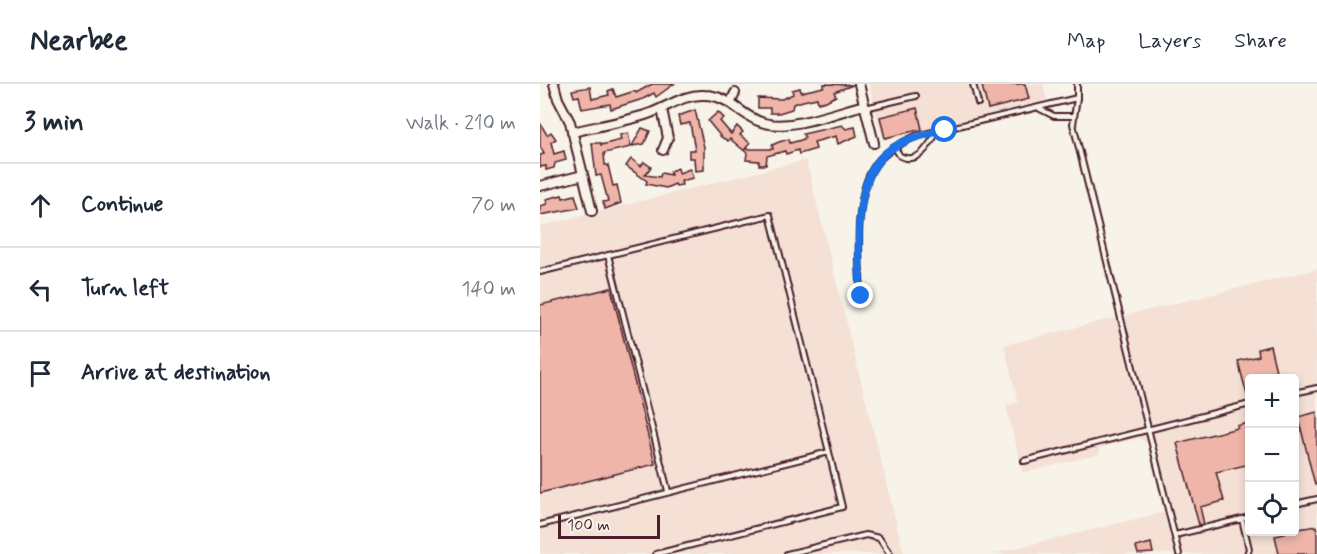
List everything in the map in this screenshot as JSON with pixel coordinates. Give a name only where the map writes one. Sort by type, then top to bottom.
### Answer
[{"type":"street","points":[[554,84],[572,132],[592,211]]},
{"type":"street","points":[[859,84],[874,143]]},
{"type":"street","points":[[731,102],[735,93]]},
{"type":"street","points":[[572,132],[662,109],[686,97],[697,95],[713,95],[731,102],[753,119],[780,125],[864,107]]},
{"type":"street","points":[[662,109],[668,138],[663,150]]},
{"type":"street","points":[[540,186],[583,175]]},
{"type":"lane","points":[[973,84],[978,103]]},
{"type":"lane","points":[[1077,84],[1077,98],[1072,116],[1179,554]]},
{"type":"lane","points":[[864,107],[916,96]]},
{"type":"lane","points":[[861,296],[857,228],[868,184],[879,160],[916,136],[1040,109],[1077,98]]},
{"type":"lane","points":[[1040,109],[1054,116],[1072,116]]},
{"type":"lane","points":[[895,148],[906,159],[919,156],[937,132]]},
{"type":"lane","points":[[540,272],[770,215],[842,507],[656,554]]},
{"type":"lane","points":[[608,255],[668,491]]},
{"type":"lane","points":[[1299,392],[1317,388]]},
{"type":"lane","points":[[1024,461],[1245,405]]},
{"type":"lane","points":[[540,525],[829,452]]},
{"type":"lane","points":[[1299,502],[1317,499]]},
{"type":"lane","points":[[1175,536],[1245,518]]},
{"type":"lane","points":[[1242,519],[1249,549],[1247,554]]},
{"type":"lane","points":[[787,554],[867,535],[879,538],[890,554]]},
{"type":"shaded area","points":[[869,84],[1043,84],[1047,100],[883,141]]},
{"type":"shaded area","points":[[806,160],[904,554],[540,554],[540,226]]},
{"type":"shaded area","points":[[1317,269],[1317,554],[991,554],[1165,512],[1148,444],[1139,438],[1099,448],[1100,454],[1023,473],[1006,406],[1018,402],[1004,345]]},
{"type":"building","points":[[652,84],[674,84],[656,97],[654,93],[611,109],[610,104],[582,109],[579,96],[574,97],[572,90],[590,87],[592,99],[609,95],[608,91],[613,89],[616,97],[635,91],[636,93]]},
{"type":"building","points":[[824,84],[853,85],[834,92],[836,96],[826,101],[818,103],[817,98],[803,101],[793,104],[792,109],[779,113],[770,113],[770,108],[758,108],[758,98],[782,99],[793,94],[792,90],[800,88],[801,92],[824,87]]},
{"type":"building","points":[[1025,84],[1029,99],[988,109],[982,86]]},
{"type":"building","points":[[917,108],[922,129],[885,138],[880,117]]},
{"type":"building","points":[[695,110],[704,147],[704,170],[695,171],[694,158],[689,158],[689,150],[695,150],[690,123],[680,125],[678,116]]},
{"type":"building","points":[[718,112],[724,118],[720,121],[731,134],[737,126],[743,132],[740,135],[750,143],[745,149],[773,149],[772,145],[779,142],[789,139],[790,143],[805,138],[803,134],[842,125],[846,129],[855,127],[857,136],[838,144],[836,136],[814,142],[816,149],[799,154],[798,150],[767,156],[766,165],[759,165],[759,161],[746,160],[747,153],[730,139],[728,141],[721,137],[708,121]]},
{"type":"building","points":[[540,123],[547,135],[551,132],[556,139],[551,142],[554,154],[564,151],[566,160],[555,163],[554,168],[546,170],[546,166],[540,167],[540,155],[544,154],[540,146]]},
{"type":"building","points":[[642,128],[650,131],[644,144],[632,146]]},
{"type":"building","points":[[628,133],[631,147],[604,153],[605,165],[608,165],[613,186],[617,185],[621,203],[605,209],[603,202],[608,201],[601,175],[596,176],[592,143],[601,143],[601,145],[621,140],[620,135]]},
{"type":"building","points":[[631,159],[641,166],[644,162],[651,167],[645,175],[660,177],[661,173],[671,175],[670,171],[678,168],[679,173],[690,169],[693,178],[681,181],[682,185],[676,186],[675,184],[666,188],[646,184],[647,181],[626,166]]},
{"type":"building","points":[[562,195],[563,198],[575,195],[579,208],[540,215],[540,206],[547,204],[546,199]]},
{"type":"building","points":[[611,288],[655,464],[540,493],[540,305]]},
{"type":"building","points":[[1270,346],[1276,371],[1265,374],[1245,374],[1245,388],[1238,361],[1259,356],[1258,349]]},
{"type":"building","points":[[1317,412],[1317,484],[1315,485],[1299,421],[1299,417]]},
{"type":"building","points":[[1245,424],[1245,465],[1216,472],[1224,501],[1200,507],[1204,524],[1199,525],[1177,443],[1238,428],[1237,426]]},
{"type":"building","points":[[1317,526],[1317,554],[1279,554],[1275,536],[1299,536],[1299,529]]},
{"type":"building","points":[[1151,543],[1153,553],[1138,554],[1136,547]]},
{"type":"route","points":[[861,296],[857,228],[868,184],[879,160],[899,144],[916,136],[945,130]]}]
